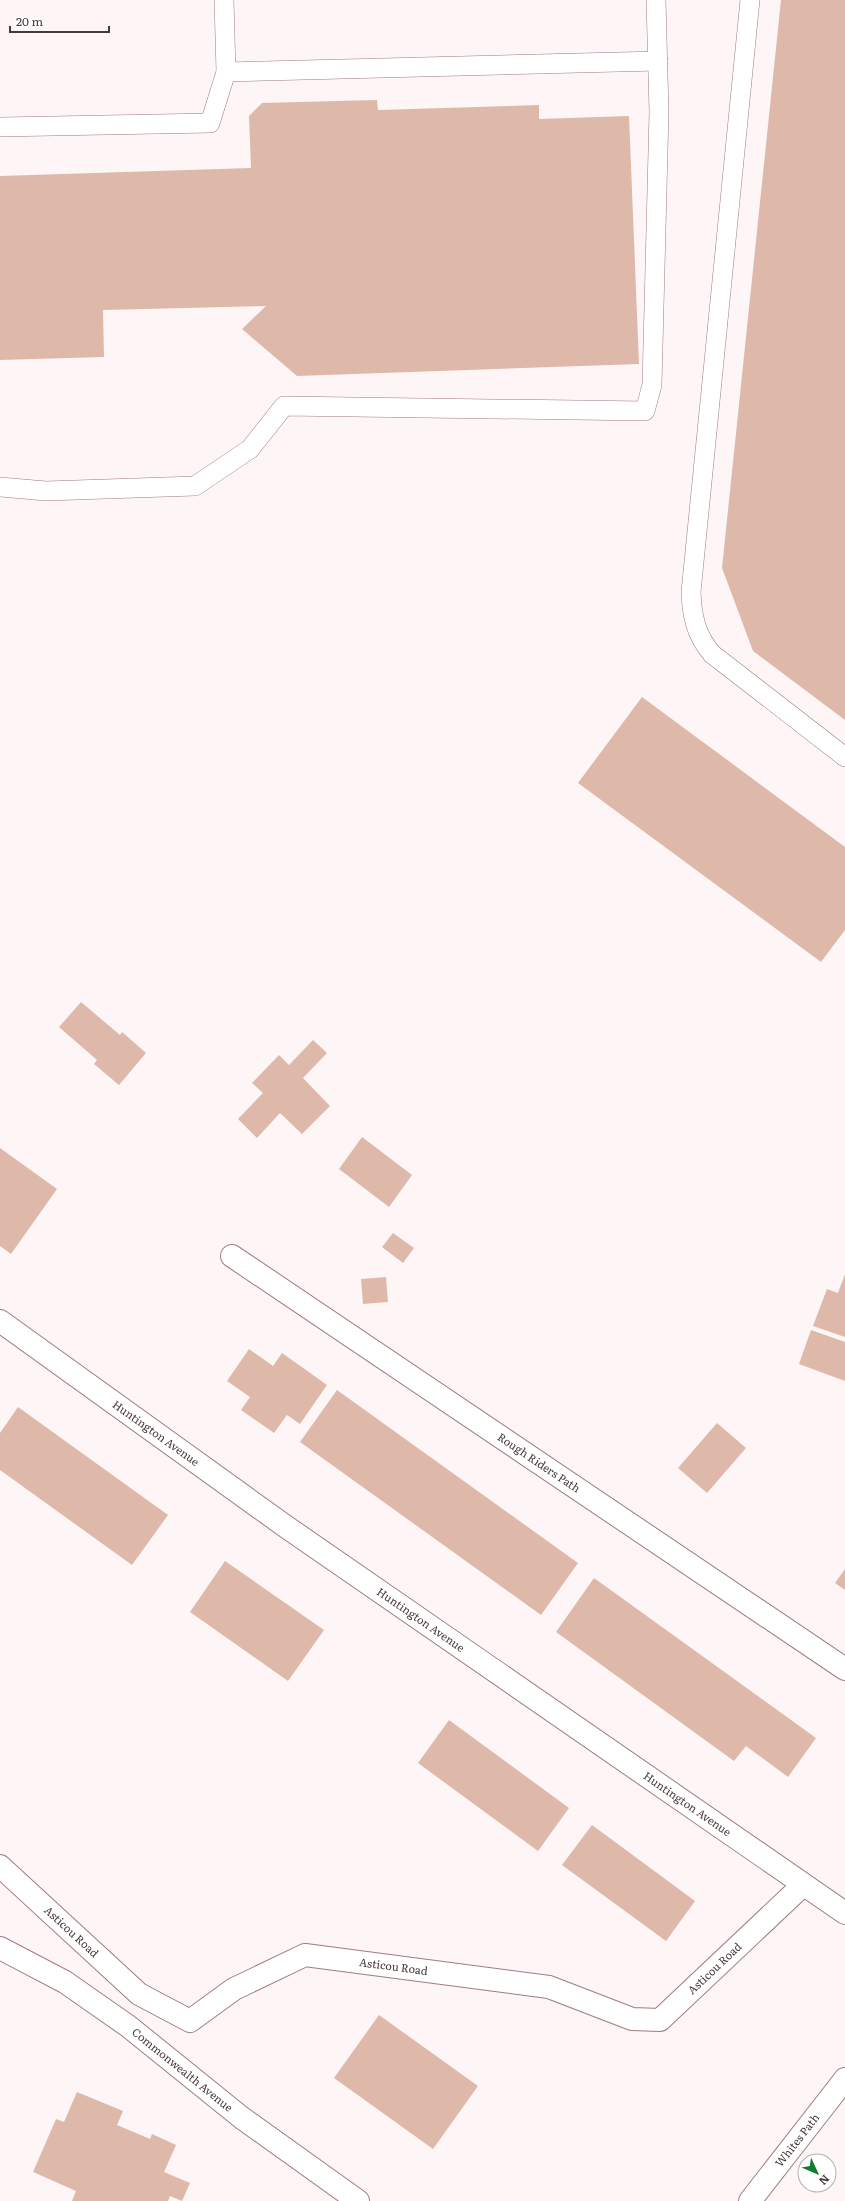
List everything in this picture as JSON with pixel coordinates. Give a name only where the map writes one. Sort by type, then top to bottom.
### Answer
[{"type":"street","name":"Rough Riders Path","points":[[232,1256],[845,1670]]},
{"type":"street","name":"Huntington Avenue","points":[[0,1321],[291,1530],[845,1913]]},
{"type":"street","name":"Asticou Road","points":[[0,1866],[139,1994],[190,2021],[234,1989],[305,1955],[549,1987],[632,2019],[660,2020],[803,1885]]},
{"type":"street","name":"Commonwealth Avenue","points":[[0,1948],[65,1982],[128,2026],[242,2118],[358,2201]]},
{"type":"street","name":"Whites Path","points":[[750,2201],[845,2079]]},
{"type":"lane","points":[[0,127],[210,123],[226,72],[224,0]]},
{"type":"lane","points":[[0,487],[46,491],[195,486],[250,450],[284,406],[645,411],[652,385],[659,112],[656,0]]},
{"type":"lane","points":[[750,0],[691,592],[694,626],[702,642],[712,654],[845,757]]},
{"type":"lane","points":[[226,72],[658,60]]},
{"type":"building","points":[[781,0],[845,0],[845,720],[753,651],[722,568]]},
{"type":"building","points":[[377,100],[378,110],[539,105],[539,119],[629,116],[639,364],[297,376],[242,329],[266,306],[103,310],[104,357],[0,360],[0,176],[251,168],[249,116],[262,103]]},
{"type":"building","points":[[642,697],[845,847],[845,930],[821,962],[578,783]]},
{"type":"building","points":[[81,1002],[120,1035],[122,1032],[146,1053],[119,1085],[94,1064],[97,1060],[59,1027]]},
{"type":"building","points":[[313,1040],[327,1053],[303,1078],[330,1106],[302,1134],[280,1113],[257,1138],[238,1119],[263,1093],[252,1083],[279,1055],[289,1065]]},
{"type":"building","points":[[362,1137],[412,1175],[389,1207],[339,1169]]},
{"type":"building","points":[[0,1148],[57,1189],[11,1254],[0,1246]]},
{"type":"building","points":[[393,1233],[414,1248],[403,1263],[382,1247]]},
{"type":"building","points":[[845,1274],[845,1337],[813,1326],[827,1289],[838,1293]]},
{"type":"building","points":[[386,1277],[388,1302],[363,1304],[361,1279]]},
{"type":"building","points":[[811,1330],[845,1342],[845,1381],[799,1364]]},
{"type":"building","points":[[249,1349],[273,1366],[282,1353],[327,1385],[300,1424],[287,1415],[274,1433],[241,1410],[250,1397],[227,1381]]},
{"type":"building","points":[[337,1390],[578,1563],[541,1615],[300,1442]]},
{"type":"building","points":[[18,1407],[168,1515],[132,1565],[0,1470],[0,1433]]},
{"type":"building","points":[[717,1423],[746,1448],[707,1493],[678,1468]]},
{"type":"building","points":[[225,1561],[324,1630],[288,1681],[190,1612]]},
{"type":"building","points":[[845,1569],[845,1590],[835,1583]]},
{"type":"building","points":[[594,1578],[816,1738],[788,1777],[746,1746],[734,1761],[556,1632]]},
{"type":"building","points":[[449,1720],[569,1808],[538,1851],[418,1763]]},
{"type":"building","points":[[592,1825],[695,1901],[666,1941],[562,1865]]},
{"type":"building","points":[[379,2015],[478,2086],[433,2149],[334,2078]]},
{"type":"building","points":[[77,2092],[123,2111],[117,2125],[150,2139],[152,2134],[176,2145],[164,2172],[190,2183],[182,2201],[170,2196],[168,2201],[72,2201],[76,2191],[33,2172],[56,2119],[64,2122]]}]
